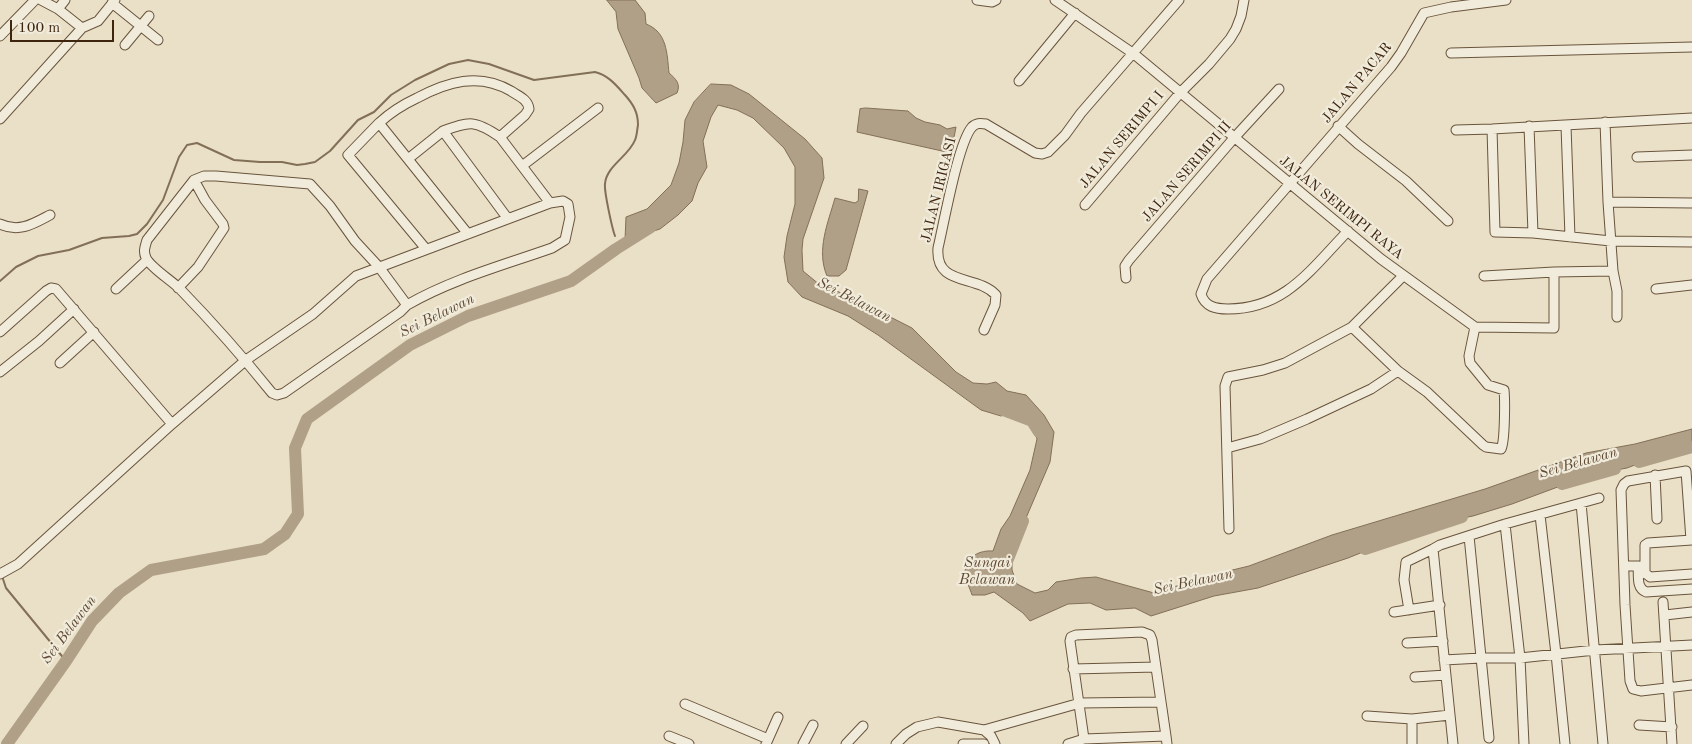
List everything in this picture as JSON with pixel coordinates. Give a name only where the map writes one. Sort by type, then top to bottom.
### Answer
[{"type":"street","points":[[0,36],[34,0]]},
{"type":"street","points":[[41,0],[82,28]]},
{"type":"street","points":[[58,10],[65,0]]},
{"type":"street","points":[[977,0],[986,2],[996,0]]},
{"type":"street","name":"JALAN SERIMPI RAYA","points":[[1055,0],[1134,54],[1403,276],[1475,326]]},
{"type":"street","name":"JALAN IRIGASI","points":[[984,330],[995,306],[996,295],[990,289],[950,275],[941,268],[937,259],[960,153],[968,133],[973,126],[980,123],[986,124],[1035,153],[1042,154],[1048,152],[1065,136],[1081,113],[1179,0]]},
{"type":"street","name":"JALAN SERIMPI I","points":[[1085,205],[1233,34],[1241,16],[1244,0]]},
{"type":"street","name":"JALAN PACAR","points":[[1348,231],[1292,288],[1269,302],[1244,308],[1219,309],[1203,301],[1201,294],[1207,279],[1401,53],[1424,13],[1451,3],[1506,0]]},
{"type":"street","points":[[0,119],[82,28],[98,21],[114,2],[158,40]]},
{"type":"street","points":[[1019,81],[1075,13]]},
{"type":"street","points":[[125,45],[149,16]]},
{"type":"street","points":[[1451,53],[1692,47]]},
{"type":"street","points":[[426,249],[348,155],[391,111],[438,87],[468,80],[488,81],[508,89],[529,104],[529,109],[525,115],[500,136]]},
{"type":"street","name":"JALAN SERIMPI II","points":[[1126,278],[1125,266],[1129,260],[1234,138],[1279,89]]},
{"type":"street","points":[[522,166],[598,108]]},
{"type":"street","points":[[1456,130],[1566,126],[1605,122],[1692,118]]},
{"type":"street","points":[[1605,122],[1608,202],[1613,271],[1617,291],[1617,317]]},
{"type":"street","points":[[408,159],[443,131],[462,124],[477,123],[500,136],[550,203]]},
{"type":"street","points":[[379,124],[468,234]]},
{"type":"street","points":[[1338,126],[1406,181],[1448,221]]},
{"type":"street","points":[[1529,126],[1533,233]]},
{"type":"street","points":[[1566,126],[1570,237]]},
{"type":"street","points":[[1492,129],[1495,232],[1533,233],[1611,241],[1692,242]]},
{"type":"street","points":[[443,131],[508,219]]},
{"type":"street","points":[[1637,157],[1692,155]]},
{"type":"street","points":[[0,574],[12,569],[172,424],[246,360],[312,314],[356,276],[379,267],[426,249],[550,203],[563,201],[569,208],[570,217],[565,240],[552,248],[427,293],[407,305],[400,312],[284,393],[277,395],[272,393],[246,360],[178,288],[147,260],[144,250],[147,240],[194,180],[204,176],[216,176],[310,184],[379,267],[407,305]]},
{"type":"street","points":[[178,288],[198,267],[224,228],[194,180]]},
{"type":"street","points":[[1608,202],[1692,203]]},
{"type":"street","points":[[0,224],[12,228],[23,228],[50,215]]},
{"type":"street","points":[[1692,236],[1692,246]]},
{"type":"street","points":[[116,289],[147,260]]},
{"type":"street","points":[[1484,276],[1613,271]]},
{"type":"street","points":[[1352,327],[1398,371],[1426,392],[1483,445],[1490,448],[1502,448],[1504,390],[1488,385],[1470,363],[1469,356],[1475,326],[1554,328],[1554,272]]},
{"type":"street","points":[[1229,529],[1225,386],[1228,377],[1263,370],[1285,363],[1352,327],[1403,276]]},
{"type":"street","points":[[1656,289],[1692,285]]},
{"type":"street","points":[[0,332],[51,288],[56,289],[172,424]]},
{"type":"street","points":[[0,372],[74,309]]},
{"type":"street","points":[[60,363],[94,332]]},
{"type":"street","points":[[1226,448],[1260,439],[1307,419],[1371,388],[1398,371]]},
{"type":"street","points":[[1692,589],[1646,592],[1639,587],[1645,545],[1648,543],[1692,540],[1686,470],[1628,481],[1624,484],[1622,490],[1627,649],[1630,681],[1633,689],[1641,691],[1692,685]]},
{"type":"street","points":[[1655,475],[1657,519]]},
{"type":"street","points":[[1408,610],[1404,580],[1406,562],[1440,545],[1505,524],[1540,516],[1599,498]]},
{"type":"street","points":[[1581,504],[1603,744]]},
{"type":"street","points":[[1540,516],[1565,744]]},
{"type":"street","points":[[1505,524],[1520,658],[1524,744]]},
{"type":"street","points":[[1469,536],[1489,738]]},
{"type":"street","points":[[1433,549],[1453,744]]},
{"type":"street","points":[[1624,566],[1642,566]]},
{"type":"street","points":[[1642,566],[1645,573],[1650,577],[1692,574]]},
{"type":"street","points":[[1663,602],[1672,744]]},
{"type":"street","points":[[1394,612],[1440,605]]},
{"type":"street","points":[[1664,615],[1692,612]]},
{"type":"street","points":[[1068,744],[1084,739],[1098,742],[1166,740],[1152,637],[1142,632],[1073,636],[1070,641],[1084,739]]},
{"type":"street","points":[[1407,643],[1443,641]]},
{"type":"street","points":[[1444,660],[1520,658],[1595,650],[1692,645]]},
{"type":"street","points":[[1073,669],[1156,667]]},
{"type":"street","points":[[1415,677],[1446,675]]},
{"type":"street","points":[[896,744],[906,734],[918,727],[938,722],[984,730],[1080,703],[1161,702]]},
{"type":"street","points":[[685,704],[767,741],[778,717]]},
{"type":"street","points":[[1366,716],[1412,719],[1450,716]]},
{"type":"street","points":[[1412,719],[1412,744]]},
{"type":"street","points":[[803,744],[813,725]]},
{"type":"street","points":[[1639,725],[1672,727]]},
{"type":"street","points":[[846,744],[863,726]]},
{"type":"street","points":[[984,730],[991,736],[995,744]]},
{"type":"street","points":[[669,736],[689,744]]},
{"type":"street","points":[[962,744],[984,744]]},
{"type":"water","points":[[607,0],[635,0],[645,13],[646,24],[658,32],[665,44],[669,73],[678,84],[677,93],[656,103],[642,88],[618,29],[616,12]]},
{"type":"water","name":"Sungai Belawan","points":[[711,84],[731,85],[749,94],[805,139],[822,158],[824,178],[803,239],[803,271],[820,285],[847,295],[912,328],[956,372],[973,383],[987,384],[996,382],[1007,391],[1026,395],[1044,415],[1054,432],[1050,462],[1015,541],[1012,553],[1012,570],[1017,584],[1035,593],[1048,590],[1056,582],[1096,577],[1154,593],[1249,566],[1332,535],[1485,489],[1586,453],[1635,444],[1692,429],[1692,450],[1681,450],[1627,468],[1590,475],[1512,504],[1415,531],[1348,558],[1258,588],[1214,596],[1151,616],[1135,608],[1106,610],[1090,603],[1068,604],[1030,621],[1023,613],[994,592],[985,595],[972,595],[965,573],[968,561],[971,558],[979,553],[993,551],[1001,529],[1010,516],[1030,470],[1037,439],[1031,422],[1014,412],[1001,416],[981,410],[878,335],[848,316],[802,297],[788,282],[784,257],[795,204],[795,167],[784,148],[753,118],[737,110],[718,105],[711,117],[703,141],[707,167],[698,183],[692,201],[660,229],[625,240],[626,217],[647,209],[671,185],[679,163],[685,120],[694,102]]},
{"type":"water","points":[[860,109],[908,111],[916,118],[925,122],[940,125],[947,129],[956,127],[951,153],[857,132]]},
{"type":"water","points":[[859,189],[868,191],[846,270],[839,276],[827,276],[824,266],[823,246],[826,227],[835,198],[855,203],[858,201]]},
{"type":"waterway","points":[[0,281],[16,267],[38,256],[69,250],[102,238],[137,234],[147,224],[163,200],[179,157],[187,145],[197,143],[234,160],[282,162],[297,165],[315,162],[330,151],[358,120],[374,112],[391,95],[415,80],[449,64],[468,60],[489,64],[534,80],[595,72],[604,75],[612,81],[628,98],[637,116],[636,137],[632,146],[609,172],[605,184],[608,210],[615,236]]},
{"type":"waterway","name":"Sei Belawan","points":[[7,744],[92,621],[119,593],[151,570],[264,549],[285,534],[298,514],[295,448],[307,419],[410,345],[468,316],[571,281],[651,227]]},
{"type":"waterway","name":"Sei Belawan","points":[[995,407],[1032,421],[1039,432]]},
{"type":"waterway","name":"Sei Belawan","points":[[1639,462],[1692,447]]},
{"type":"waterway","name":"Sei Belawan","points":[[1562,484],[1615,469]]},
{"type":"waterway","name":"Sei Belawan","points":[[1365,549],[1462,517]]},
{"type":"waterway","name":"Sei Belawan","points":[[1008,559],[1023,521]]},
{"type":"waterway","points":[[2,576],[6,588],[66,661]]}]
